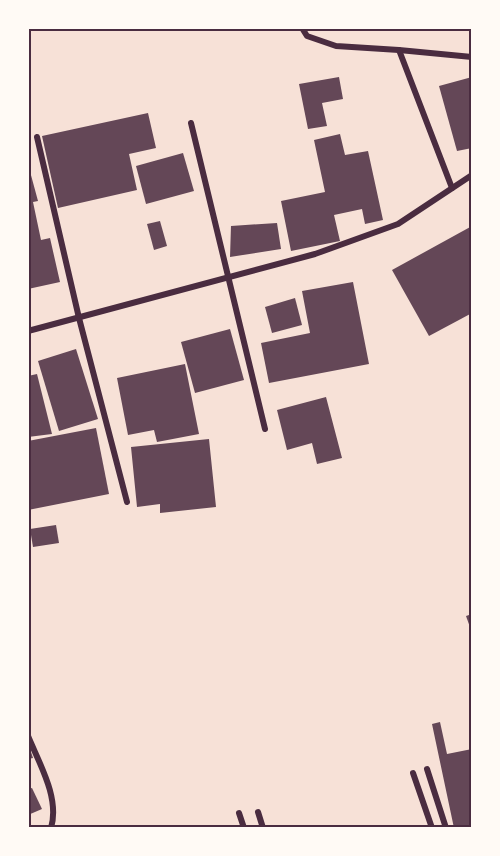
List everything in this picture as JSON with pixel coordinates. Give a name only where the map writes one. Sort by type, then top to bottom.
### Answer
[{"type":"street","points":[[302,28],[307,36],[336,46],[471,57]]},
{"type":"street","points":[[399,50],[452,188]]},
{"type":"street","points":[[191,123],[265,429]]},
{"type":"street","points":[[37,137],[79,318],[127,502]]},
{"type":"street","points":[[28,331],[315,254],[398,224],[471,175]]},
{"type":"street","points":[[28,736],[52,798],[54,817],[51,828]]},
{"type":"street","points":[[427,769],[446,828]]},
{"type":"street","points":[[413,773],[432,828]]},
{"type":"street","points":[[258,812],[263,828]]},
{"type":"street","points":[[239,813],[243,828]]},
{"type":"building","points":[[339,77],[343,99],[322,103],[327,126],[308,129],[299,84]]},
{"type":"building","points":[[472,77],[472,148],[457,151],[439,86]]},
{"type":"building","points":[[148,113],[156,148],[129,154],[137,190],[58,208],[42,136]]},
{"type":"building","points":[[340,134],[345,155],[368,151],[383,220],[365,224],[362,209],[334,215],[340,241],[291,251],[281,201],[325,192],[314,140]]},
{"type":"building","points":[[183,153],[194,191],[146,204],[136,166]]},
{"type":"building","points":[[28,164],[38,201],[33,202],[41,240],[50,238],[60,282],[28,289]]},
{"type":"building","points":[[160,221],[167,246],[154,250],[147,224]]},
{"type":"building","points":[[277,223],[281,249],[230,257],[231,226]]},
{"type":"building","points":[[472,226],[472,313],[429,336],[392,270]]},
{"type":"building","points":[[353,282],[369,364],[269,383],[261,343],[310,333],[302,291]]},
{"type":"building","points":[[295,298],[302,325],[272,333],[265,307]]},
{"type":"building","points":[[230,329],[244,380],[195,393],[181,342]]},
{"type":"building","points":[[76,349],[98,419],[59,431],[38,361]]},
{"type":"building","points":[[185,364],[199,434],[157,442],[154,430],[128,435],[117,378]]},
{"type":"building","points":[[37,374],[52,434],[28,437],[28,376]]},
{"type":"building","points":[[326,397],[342,458],[317,464],[312,443],[287,450],[277,410]]},
{"type":"building","points":[[96,428],[109,494],[28,510],[28,441]]},
{"type":"building","points":[[209,439],[216,507],[160,513],[160,504],[137,507],[131,447]]},
{"type":"building","points":[[56,525],[59,543],[33,547],[30,529]]},
{"type":"building","points":[[472,614],[472,630],[471,630],[466,616]]},
{"type":"building","points":[[440,722],[447,754],[472,749],[472,828],[454,828],[432,724]]},
{"type":"building","points":[[28,743],[33,758],[28,759]]},
{"type":"building","points":[[32,788],[42,809],[28,815],[28,789]]}]
